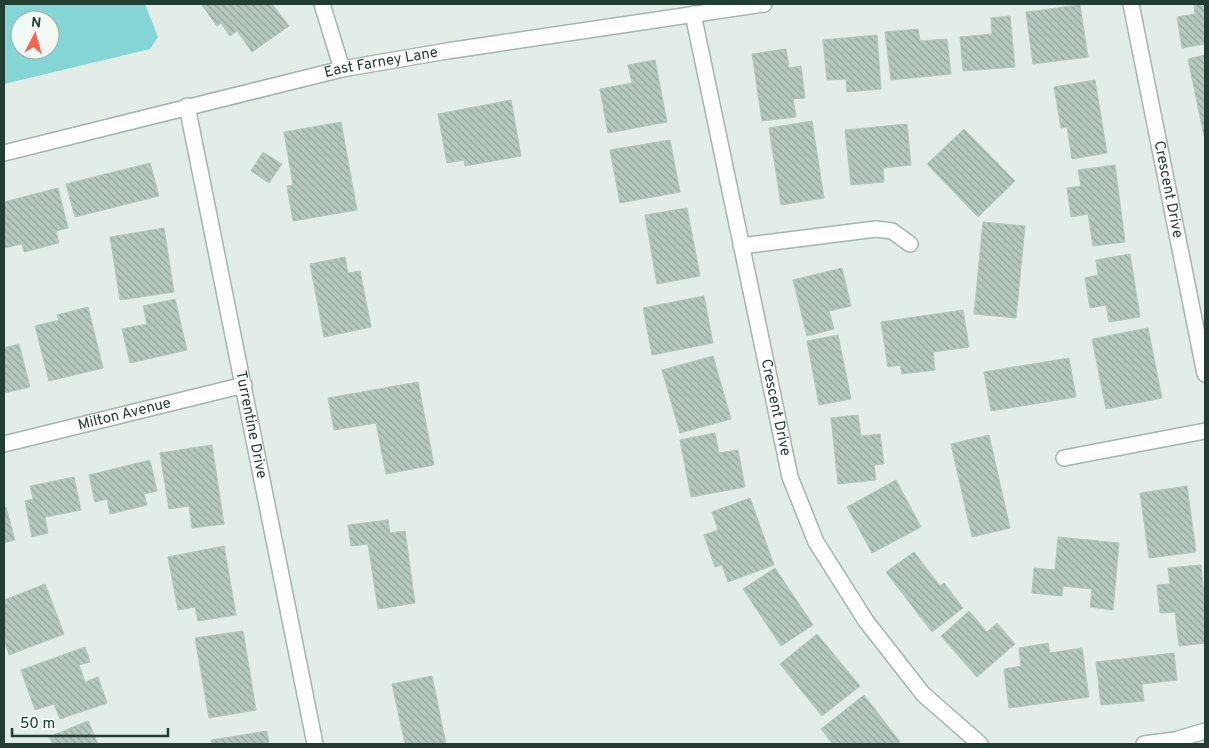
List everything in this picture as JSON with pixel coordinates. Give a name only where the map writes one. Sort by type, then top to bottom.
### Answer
[{"type":"street","points":[[322,4],[342,69]]},
{"type":"street","name":"East Farney Lane","points":[[4,153],[342,69],[447,51],[764,4]]},
{"type":"street","name":"Crescent Drive","points":[[1131,4],[1205,374]]},
{"type":"street","name":"Crescent Drive","points":[[693,14],[790,477],[816,542],[866,622],[923,694],[980,744]]},
{"type":"street","name":"Turrentine Drive","points":[[187,106],[315,744]]},
{"type":"street","points":[[741,246],[876,229],[892,232],[910,244]]},
{"type":"street","name":"Milton Avenue","points":[[4,444],[244,385]]},
{"type":"street","points":[[1064,458],[1205,431]]},
{"type":"street","points":[[1144,744],[1175,740],[1205,731]]},
{"type":"water","points":[[4,4],[145,4],[158,37],[150,49],[4,84]]},
{"type":"building","points":[[201,4],[272,4],[289,26],[252,52],[237,31],[230,36],[221,23],[217,26]]},
{"type":"building","points":[[1194,4],[1205,4],[1205,44],[1182,48],[1177,17],[1195,14]]},
{"type":"building","points":[[1080,5],[1088,57],[1033,64],[1026,12]]},
{"type":"building","points":[[1010,16],[1015,67],[963,71],[960,37],[992,34],[991,18]]},
{"type":"building","points":[[918,29],[920,41],[947,39],[951,74],[891,80],[885,32]]},
{"type":"building","points":[[877,35],[881,89],[847,92],[846,79],[827,80],[823,40]]},
{"type":"building","points":[[786,49],[789,68],[801,66],[805,98],[793,99],[796,117],[762,121],[752,54]]},
{"type":"building","points":[[1205,55],[1205,136],[1204,136],[1188,59]]},
{"type":"building","points":[[655,60],[667,122],[608,133],[600,89],[632,83],[628,65]]},
{"type":"building","points":[[1095,80],[1107,153],[1072,159],[1067,127],[1061,128],[1054,87]]},
{"type":"building","points":[[511,100],[521,156],[465,166],[464,160],[447,163],[438,114]]},
{"type":"building","points":[[812,121],[824,198],[781,205],[769,128]]},
{"type":"building","points":[[341,122],[357,210],[293,221],[287,186],[293,185],[284,132]]},
{"type":"building","points":[[907,124],[911,165],[883,168],[884,182],[851,185],[845,130]]},
{"type":"building","points":[[964,129],[1015,181],[978,217],[927,164]]},
{"type":"building","points":[[670,140],[680,192],[620,203],[610,150]]},
{"type":"building","points":[[263,152],[282,164],[269,183],[251,171]]},
{"type":"building","points":[[150,163],[159,196],[75,217],[66,184]]},
{"type":"building","points":[[1115,165],[1125,242],[1093,246],[1088,214],[1071,217],[1067,188],[1081,186],[1078,170]]},
{"type":"building","points":[[58,188],[68,228],[56,231],[59,243],[24,252],[22,244],[4,248],[4,202]]},
{"type":"building","points":[[687,208],[700,276],[657,284],[645,215]]},
{"type":"building","points":[[983,222],[1025,226],[1016,318],[974,314]]},
{"type":"building","points":[[164,228],[174,292],[120,300],[110,237]]},
{"type":"building","points":[[1130,254],[1140,317],[1109,322],[1106,305],[1090,308],[1085,278],[1098,275],[1096,260]]},
{"type":"building","points":[[345,257],[348,273],[360,271],[371,327],[324,337],[310,264]]},
{"type":"building","points":[[842,268],[851,306],[829,311],[834,329],[807,336],[793,280]]},
{"type":"building","points":[[704,296],[713,343],[652,355],[643,308]]},
{"type":"building","points":[[175,299],[187,350],[130,363],[122,329],[147,324],[143,306]]},
{"type":"building","points":[[88,307],[103,368],[49,381],[35,326],[59,320],[57,315]]},
{"type":"building","points":[[963,310],[969,347],[933,352],[935,370],[902,374],[900,365],[888,367],[881,322]]},
{"type":"building","points":[[1148,328],[1162,398],[1106,409],[1092,339]]},
{"type":"building","points":[[838,335],[851,399],[819,405],[807,341]]},
{"type":"building","points":[[19,344],[30,387],[4,393],[4,348]]},
{"type":"building","points":[[713,356],[731,419],[680,433],[662,370]]},
{"type":"building","points":[[1069,358],[1076,397],[991,411],[984,372]]},
{"type":"building","points":[[418,382],[434,465],[386,474],[376,423],[334,430],[328,398]]},
{"type":"building","points":[[858,415],[861,436],[880,434],[884,464],[874,465],[876,480],[838,484],[831,418]]},
{"type":"building","points":[[715,433],[719,453],[738,450],[745,487],[691,497],[680,440]]},
{"type":"building","points":[[989,435],[1010,528],[972,537],[951,444]]},
{"type":"building","points":[[212,445],[224,524],[192,528],[189,506],[169,509],[160,453]]},
{"type":"building","points":[[150,460],[157,491],[144,494],[147,505],[110,514],[107,499],[95,502],[89,475]]},
{"type":"building","points":[[74,477],[81,510],[45,517],[48,533],[32,537],[25,501],[33,499],[30,486]]},
{"type":"building","points":[[896,480],[921,527],[872,553],[847,507]]},
{"type":"building","points":[[1187,486],[1196,552],[1149,558],[1140,493]]},
{"type":"building","points":[[750,498],[774,565],[728,582],[722,565],[715,567],[704,535],[718,530],[712,512]]},
{"type":"building","points":[[4,507],[6,507],[15,540],[4,543]]},
{"type":"building","points":[[388,520],[390,533],[405,531],[415,603],[378,609],[368,544],[351,546],[348,525]]},
{"type":"building","points":[[1058,537],[1119,543],[1113,610],[1090,607],[1092,589],[1063,586],[1062,596],[1032,593],[1034,568],[1055,570]]},
{"type":"building","points":[[224,546],[236,615],[198,621],[195,607],[178,610],[168,557]]},
{"type":"building","points":[[914,552],[940,586],[944,583],[963,608],[932,632],[886,572]]},
{"type":"building","points":[[1201,565],[1205,609],[1205,643],[1179,646],[1175,612],[1160,613],[1157,585],[1170,584],[1168,568]]},
{"type":"building","points":[[775,568],[813,625],[781,646],[743,589]]},
{"type":"building","points":[[45,584],[64,634],[9,655],[4,640],[4,600]]},
{"type":"building","points":[[969,611],[987,632],[997,623],[1015,644],[977,677],[941,636]]},
{"type":"building","points":[[243,631],[256,710],[209,718],[195,638]]},
{"type":"building","points":[[817,634],[860,686],[822,716],[780,664]]},
{"type":"building","points":[[1048,643],[1050,653],[1082,648],[1089,697],[1009,708],[1004,669],[1021,666],[1019,648]]},
{"type":"building","points":[[85,647],[90,662],[79,665],[85,682],[98,677],[107,703],[60,719],[54,704],[35,710],[21,670]]},
{"type":"building","points":[[1174,653],[1177,680],[1142,684],[1144,701],[1101,705],[1096,662]]},
{"type":"building","points":[[432,676],[446,744],[405,744],[392,684]]},
{"type":"building","points":[[864,695],[900,742],[897,744],[833,744],[821,729]]},
{"type":"building","points":[[88,721],[98,744],[53,744],[49,737]]},
{"type":"building","points":[[267,731],[269,744],[212,744],[211,740]]}]
